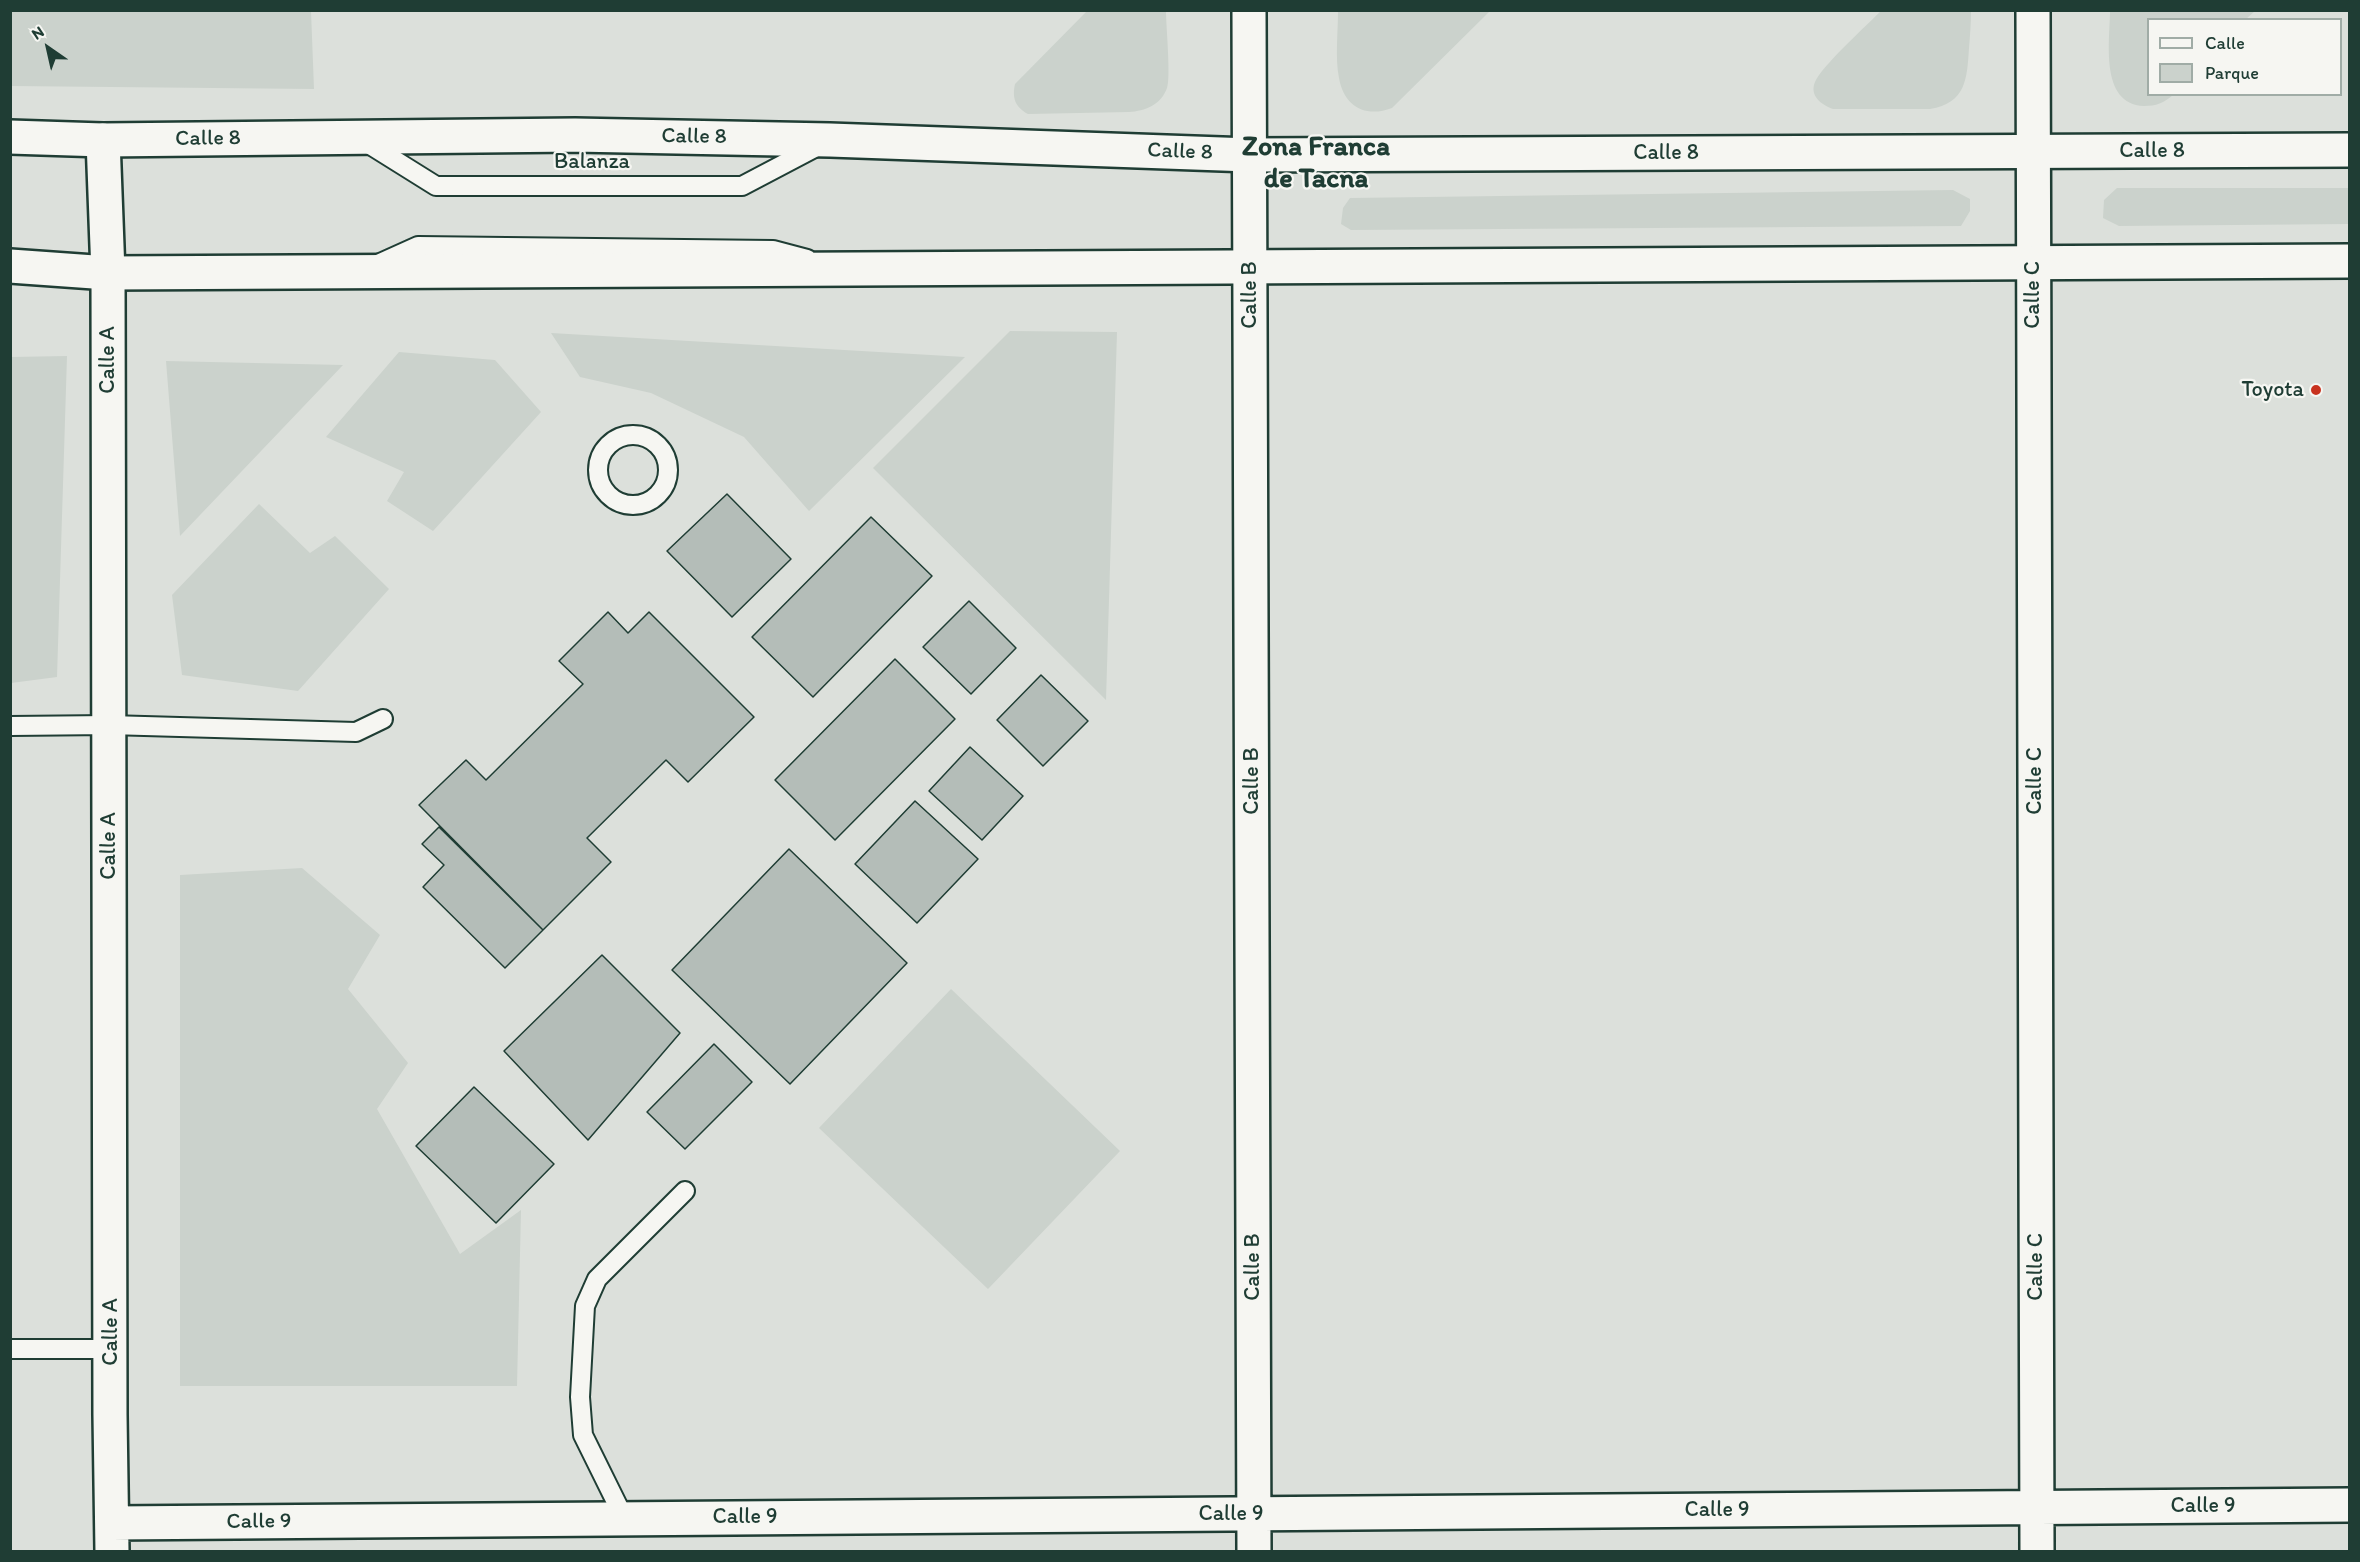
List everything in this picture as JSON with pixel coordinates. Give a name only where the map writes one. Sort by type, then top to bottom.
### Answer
[{"type":"street","name":"Calle B","points":[[1249,10],[1254,1551]]},
{"type":"street","name":"Calle C","points":[[2033,10],[2037,1551]]},
{"type":"street","name":"Calle 8","points":[[10,137],[103,140],[575,135],[830,140],[1250,154],[2349,150]]},
{"type":"street","name":"Calle A","points":[[103,140],[108,273],[112,1537]]},
{"type":"street","points":[[10,266],[108,273],[2349,261]]},
{"type":"street","name":"Calle 9","points":[[112,1537],[624,1518],[2349,1505]]},
{"type":"lane","name":"Balanza","points":[[356,136],[436,186],[742,186],[830,140]]},
{"type":"lane","points":[[10,726],[109,725],[356,732],[383,719]]},
{"type":"lane","points":[[624,1518],[583,1435],[580,1396],[585,1306],[597,1279],[685,1191]]},
{"type":"lane","points":[[10,1349],[111,1348]]},
{"type":"shaded area","points":[[11,11],[2349,11],[2349,1551],[11,1551]]},
{"type":"green space","points":[[11,10],[311,11],[314,89],[11,86]]},
{"type":"green space","points":[[1088,10],[1166,11],[1169,73],[1164,94],[1152,106],[1129,112],[1028,114],[1016,102],[1015,84]]},
{"type":"green space","points":[[1338,10],[1490,11],[1392,108],[1373,112],[1365,111],[1351,103],[1342,88],[1337,62]]},
{"type":"green space","points":[[1882,10],[1971,11],[1965,79],[1958,95],[1951,101],[1930,109],[1833,109],[1815,96],[1814,87],[1819,75]]},
{"type":"green space","points":[[2110,10],[2255,11],[2247,18],[2147,18],[2147,96],[2172,96],[2160,104],[2144,106],[2130,103],[2120,94],[2113,83],[2109,53]]},
{"type":"green space","points":[[2117,188],[2349,188],[2349,224],[2119,226],[2103,218],[2104,200]]},
{"type":"green space","points":[[1953,190],[1970,199],[1970,211],[1961,226],[1351,230],[1341,224],[1343,208],[1350,198]]},
{"type":"green space","points":[[1010,331],[1117,332],[1106,700],[873,468]]},
{"type":"green space","points":[[551,333],[965,357],[809,511],[744,437],[651,393],[580,377]]},
{"type":"green space","points":[[399,352],[495,360],[541,412],[433,531],[387,501],[404,472],[326,437]]},
{"type":"green space","points":[[67,356],[57,677],[11,683],[11,357]]},
{"type":"green space","points":[[166,361],[343,365],[180,536]]},
{"type":"green space","points":[[259,504],[310,553],[335,536],[389,589],[298,691],[182,675],[172,595]]},
{"type":"green space","points":[[302,868],[380,935],[348,989],[408,1063],[377,1109],[460,1254],[521,1210],[517,1386],[180,1386],[180,875]]},
{"type":"green space","points":[[951,989],[1120,1151],[988,1289],[819,1128]]},
{"type":"building","points":[[727,494],[791,559],[732,617],[667,551]]},
{"type":"building","points":[[871,517],[932,576],[813,697],[752,637]]},
{"type":"building","points":[[969,601],[1016,648],[971,694],[923,647]]},
{"type":"building","points":[[608,612],[628,633],[649,612],[754,717],[688,782],[666,760],[587,838],[611,862],[543,930],[419,805],[466,760],[486,780],[583,684],[559,661]]},
{"type":"building","points":[[895,659],[955,719],[835,840],[775,780]]},
{"type":"building","points":[[1041,675],[1088,721],[1043,766],[997,720]]},
{"type":"building","points":[[970,747],[1023,796],[982,840],[929,791]]},
{"type":"building","points":[[915,801],[978,859],[917,923],[855,864]]},
{"type":"building","points":[[439,827],[543,930],[505,968],[423,887],[444,865],[422,844]]},
{"type":"building","points":[[789,849],[907,963],[790,1084],[672,970]]},
{"type":"building","points":[[602,955],[680,1033],[588,1140],[504,1051]]},
{"type":"building","points":[[714,1044],[752,1082],[685,1149],[647,1112]]},
{"type":"building","points":[[474,1087],[554,1164],[496,1223],[416,1146]]},
{"type":"place","name":"Toyota","points":[[2316,390]]},
{"type":"district","name":"Zona Franca de Tacna","points":[[1316,164]]}]
